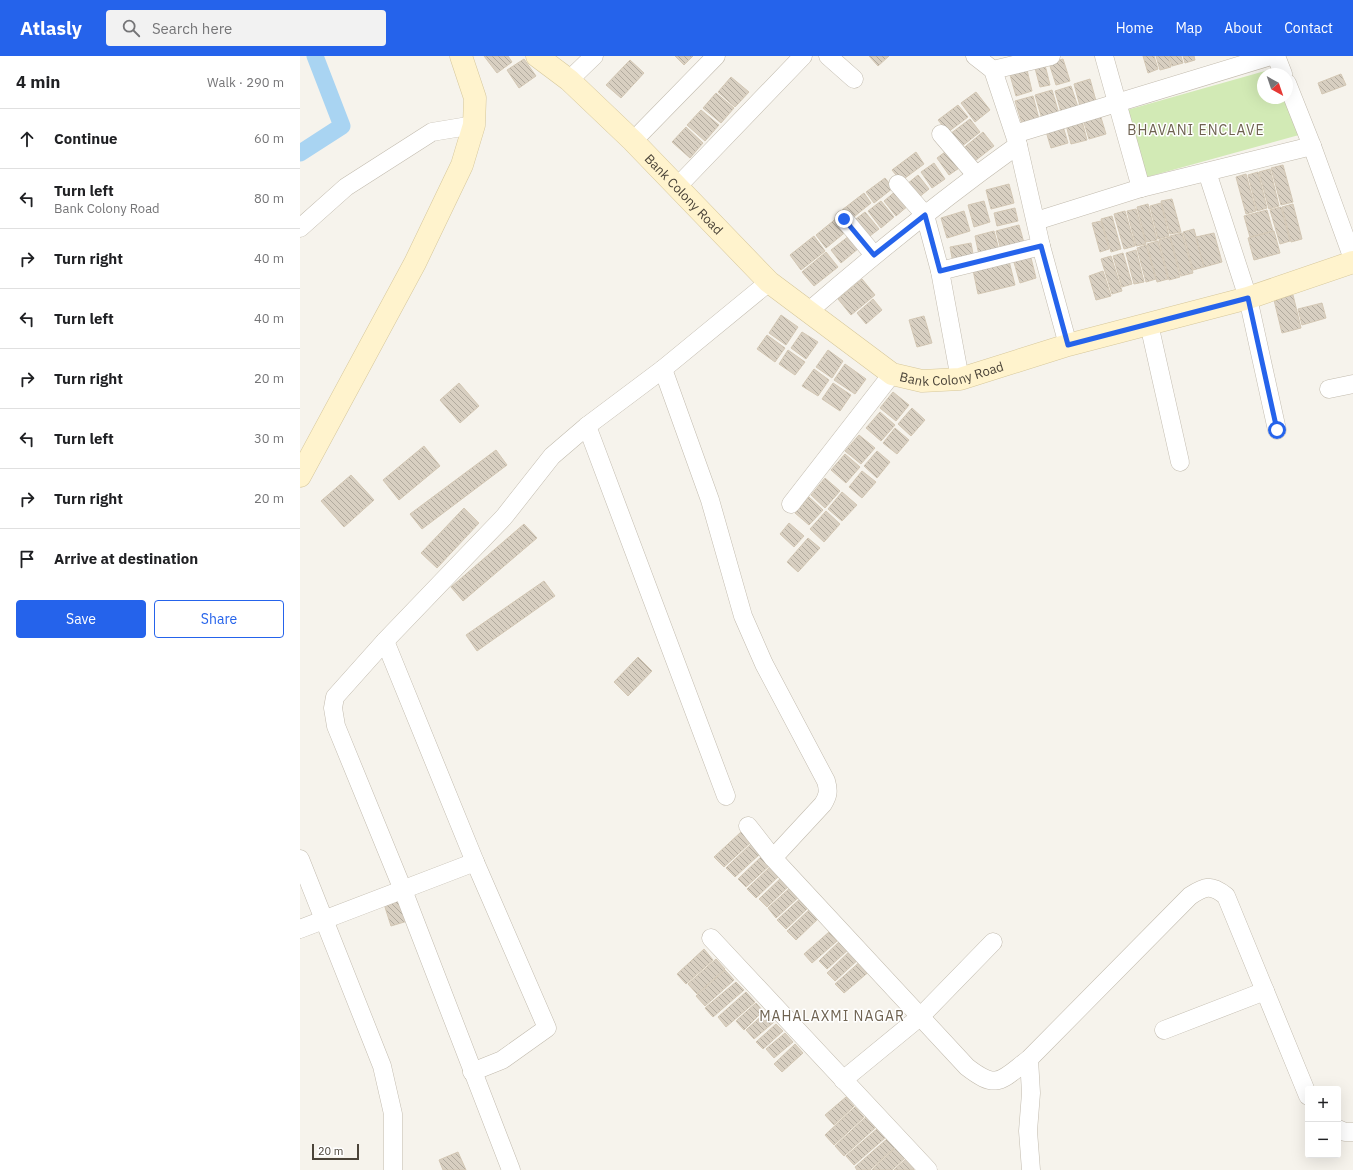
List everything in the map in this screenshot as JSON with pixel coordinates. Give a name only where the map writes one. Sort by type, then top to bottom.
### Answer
[{"type":"street","points":[[300,476],[432,229],[462,166],[474,125],[475,98],[461,56]]},
{"type":"street","name":"Bank Colony Road","points":[[537,56],[569,80],[633,141],[769,282],[892,374],[922,381],[960,379],[1068,345],[1248,298],[1353,262]]},
{"type":"street","points":[[569,80],[594,56]]},
{"type":"street","points":[[633,141],[716,56]]},
{"type":"street","points":[[678,187],[803,56]]},
{"type":"street","points":[[828,56],[854,79]]},
{"type":"street","points":[[975,56],[993,70],[1016,140],[1041,246],[1068,345]]},
{"type":"street","points":[[993,70],[1051,56]]},
{"type":"street","points":[[1104,56],[1141,188]]},
{"type":"street","points":[[809,311],[874,255],[976,175],[1016,140],[1117,102],[1271,56]]},
{"type":"street","points":[[1276,56],[1281,68]]},
{"type":"street","points":[[1293,99],[1312,146],[1353,259]]},
{"type":"street","points":[[300,227],[346,187],[432,132],[474,125]]},
{"type":"street","points":[[942,134],[976,175]]},
{"type":"street","points":[[1036,221],[1141,188],[1312,146]]},
{"type":"street","points":[[1207,172],[1248,298],[1277,430]]},
{"type":"street","points":[[898,184],[925,215],[940,271],[960,379]]},
{"type":"street","points":[[844,219],[874,255]]},
{"type":"street","points":[[940,271],[1041,246]]},
{"type":"street","points":[[511,1170],[403,890],[333,719],[333,708],[336,697],[385,641],[504,517],[552,456],[587,426],[663,369],[769,282]]},
{"type":"street","points":[[1149,324],[1180,462]]},
{"type":"street","points":[[663,369],[710,500],[743,616],[764,664],[826,781],[828,790],[827,797],[823,804],[774,858]]},
{"type":"street","points":[[791,504],[892,374]]},
{"type":"street","points":[[1329,389],[1353,384]]},
{"type":"street","points":[[587,426],[726,796]]},
{"type":"street","points":[[385,641],[475,862],[548,1028],[502,1060],[472,1072]]},
{"type":"street","points":[[748,826],[774,858],[967,1067],[983,1079],[993,1082],[1002,1078],[1029,1059],[1190,896],[1203,887],[1216,888],[1226,896],[1305,1089]]},
{"type":"street","points":[[300,859],[382,1066],[394,1114],[393,1170]]},
{"type":"street","points":[[300,929],[475,862]]},
{"type":"street","points":[[711,938],[928,1170]]},
{"type":"street","points":[[843,1080],[921,1016],[993,942]]},
{"type":"street","points":[[1164,1030],[1265,991]]},
{"type":"street","points":[[1029,1059],[1031,1093],[1028,1131],[1031,1170]]},
{"type":"street","points":[[1341,1130],[1353,1132]]},
{"type":"green space","points":[[1257,73],[1257,104],[1286,104],[1299,135],[1147,177],[1127,110]]},
{"type":"building","points":[[484,56],[508,56],[512,62],[497,73]]},
{"type":"building","points":[[675,56],[693,56],[684,65]]},
{"type":"building","points":[[869,56],[889,56],[878,66]]},
{"type":"building","points":[[1143,56],[1154,56],[1158,69],[1148,73]]},
{"type":"building","points":[[1156,56],[1168,56],[1171,67],[1160,70]]},
{"type":"building","points":[[1169,56],[1181,56],[1183,63],[1172,66]]},
{"type":"building","points":[[1183,56],[1194,56],[1195,60],[1185,63]]},
{"type":"building","points":[[524,59],[536,76],[519,88],[507,70]]},
{"type":"building","points":[[1063,59],[1070,81],[1056,85],[1049,63]]},
{"type":"building","points":[[630,60],[644,73],[621,98],[606,85]]},
{"type":"building","points":[[1045,65],[1050,85],[1040,87],[1035,68]]},
{"type":"building","points":[[1027,70],[1032,91],[1016,96],[1010,75]]},
{"type":"building","points":[[1341,74],[1346,85],[1322,94],[1318,83]]},
{"type":"building","points":[[731,77],[749,92],[735,107],[718,92]]},
{"type":"building","points":[[1090,79],[1096,101],[1080,106],[1074,84]]},
{"type":"building","points":[[1071,86],[1078,107],[1061,112],[1055,91]]},
{"type":"building","points":[[1052,90],[1059,114],[1042,119],[1035,95]]},
{"type":"building","points":[[976,92],[990,110],[975,122],[961,103]]},
{"type":"building","points":[[716,93],[734,108],[721,123],[703,108]]},
{"type":"building","points":[[1033,96],[1039,119],[1022,124],[1015,101]]},
{"type":"building","points":[[958,105],[968,117],[948,132],[938,120]]},
{"type":"building","points":[[701,110],[719,125],[705,141],[687,125]]},
{"type":"building","points":[[1099,111],[1106,134],[1089,139],[1082,116]]},
{"type":"building","points":[[1081,117],[1087,140],[1071,144],[1065,121]]},
{"type":"building","points":[[970,119],[980,132],[961,147],[950,134]]},
{"type":"building","points":[[1062,123],[1068,143],[1051,148],[1045,128]]},
{"type":"building","points":[[686,127],[703,143],[690,158],[672,142]]},
{"type":"building","points":[[983,132],[994,146],[971,164],[960,151]]},
{"type":"building","points":[[949,149],[962,166],[949,175],[937,158]]},
{"type":"building","points":[[916,152],[924,164],[901,181],[892,170]]},
{"type":"building","points":[[934,163],[945,179],[932,188],[921,172]]},
{"type":"building","points":[[1283,165],[1293,202],[1281,205],[1271,168]]},
{"type":"building","points":[[1270,169],[1279,206],[1269,209],[1259,172]]},
{"type":"building","points":[[1258,172],[1267,208],[1257,211],[1248,175]]},
{"type":"building","points":[[1246,174],[1256,211],[1246,214],[1236,177]]},
{"type":"building","points":[[918,175],[929,189],[918,198],[907,184]]},
{"type":"building","points":[[885,178],[893,188],[874,203],[866,192]]},
{"type":"building","points":[[1009,184],[1014,203],[991,209],[986,190]]},
{"type":"building","points":[[897,190],[909,205],[896,216],[884,201]]},
{"type":"building","points":[[864,193],[871,203],[850,220],[842,210]]},
{"type":"building","points":[[1172,199],[1181,232],[1170,234],[1161,201]]},
{"type":"building","points":[[881,201],[894,217],[881,228],[868,211]]},
{"type":"building","points":[[984,201],[990,222],[974,227],[968,205]]},
{"type":"building","points":[[1161,203],[1169,236],[1158,239],[1150,206]]},
{"type":"building","points":[[1148,204],[1157,240],[1146,242],[1137,207]]},
{"type":"building","points":[[1293,204],[1302,239],[1291,242],[1282,207]]},
{"type":"building","points":[[1281,207],[1290,241],[1280,244],[1270,210]]},
{"type":"building","points":[[1015,208],[1018,221],[997,226],[994,213]]},
{"type":"building","points":[[1136,209],[1146,244],[1136,246],[1127,211]]},
{"type":"building","points":[[1267,210],[1273,231],[1250,237],[1244,216]]},
{"type":"building","points":[[964,211],[970,231],[947,238],[941,218]]},
{"type":"building","points":[[1125,211],[1135,246],[1124,249],[1114,214]]},
{"type":"building","points":[[865,212],[879,229],[866,239],[852,222]]},
{"type":"building","points":[[1112,216],[1121,249],[1111,252],[1101,219]]},
{"type":"building","points":[[838,217],[848,230],[826,248],[816,235]]},
{"type":"building","points":[[1101,221],[1109,249],[1100,252],[1092,223]]},
{"type":"building","points":[[1019,225],[1024,243],[1001,250],[996,231]]},
{"type":"building","points":[[1194,229],[1204,267],[1193,270],[1183,232]]},
{"type":"building","points":[[994,231],[999,250],[979,255],[975,236]]},
{"type":"building","points":[[1274,231],[1280,253],[1254,260],[1248,238]]},
{"type":"building","points":[[1182,233],[1193,273],[1181,276],[1170,236]]},
{"type":"building","points":[[1214,233],[1222,262],[1204,267],[1196,237]]},
{"type":"building","points":[[814,236],[825,251],[801,270],[790,255]]},
{"type":"building","points":[[849,236],[859,248],[841,263],[831,250]]},
{"type":"building","points":[[1170,237],[1180,277],[1169,280],[1159,240]]},
{"type":"building","points":[[1158,241],[1168,279],[1157,282],[1147,244]]},
{"type":"building","points":[[971,243],[974,259],[953,263],[950,247]]},
{"type":"building","points":[[1146,245],[1156,279],[1146,282],[1137,248]]},
{"type":"building","points":[[1136,250],[1144,282],[1134,284],[1126,253]]},
{"type":"building","points":[[826,252],[838,267],[814,286],[802,272]]},
{"type":"building","points":[[1123,253],[1132,284],[1122,287],[1113,256]]},
{"type":"building","points":[[1030,254],[1036,278],[1020,283],[1013,259]]},
{"type":"building","points":[[1111,256],[1122,291],[1112,294],[1101,259]]},
{"type":"building","points":[[1009,261],[1015,285],[978,294],[973,270]]},
{"type":"building","points":[[1103,271],[1111,296],[1096,300],[1089,276]]},
{"type":"building","points":[[862,279],[875,295],[851,315],[838,299]]},
{"type":"building","points":[[1293,295],[1301,328],[1282,333],[1274,300]]},
{"type":"building","points":[[873,299],[882,310],[866,324],[857,313]]},
{"type":"building","points":[[1322,303],[1326,318],[1302,325],[1298,309]]},
{"type":"building","points":[[781,315],[798,327],[786,345],[769,333]]},
{"type":"building","points":[[924,316],[932,343],[917,347],[909,320]]},
{"type":"building","points":[[802,332],[818,342],[806,359],[791,348]]},
{"type":"building","points":[[767,335],[785,348],[775,362],[757,349]]},
{"type":"building","points":[[788,350],[805,362],[795,375],[779,364]]},
{"type":"building","points":[[828,350],[843,361],[832,378],[816,367]]},
{"type":"building","points":[[845,364],[866,379],[855,394],[834,380]]},
{"type":"building","points":[[814,369],[829,380],[818,396],[802,386]]},
{"type":"building","points":[[459,383],[479,406],[460,423],[440,400]]},
{"type":"building","points":[[833,383],[851,395],[840,411],[822,399]]},
{"type":"building","points":[[893,392],[909,405],[896,421],[880,408]]},
{"type":"building","points":[[912,408],[925,420],[911,436],[898,424]]},
{"type":"building","points":[[880,412],[895,425],[881,441],[866,428]]},
{"type":"building","points":[[895,428],[909,440],[897,454],[883,443]]},
{"type":"building","points":[[859,435],[875,448],[861,464],[845,451]]},
{"type":"building","points":[[424,446],[440,466],[399,500],[383,480]]},
{"type":"building","points":[[496,450],[507,465],[422,529],[410,514]]},
{"type":"building","points":[[877,451],[890,462],[877,478],[864,466]]},
{"type":"building","points":[[845,454],[860,467],[846,483],[831,470]]},
{"type":"building","points":[[862,471],[876,482],[862,498],[849,487]]},
{"type":"building","points":[[351,475],[374,500],[344,527],[321,501]]},
{"type":"building","points":[[825,478],[840,491],[825,508],[811,495]]},
{"type":"building","points":[[842,492],[857,505],[842,521],[828,509]]},
{"type":"building","points":[[809,497],[823,510],[809,525],[795,513]]},
{"type":"building","points":[[464,508],[479,523],[437,568],[421,553]]},
{"type":"building","points":[[826,511],[840,524],[824,542],[810,529]]},
{"type":"building","points":[[789,523],[804,536],[794,547],[780,534]]},
{"type":"building","points":[[524,524],[537,538],[463,601],[451,587]]},
{"type":"building","points":[[808,538],[820,548],[798,572],[787,562]]},
{"type":"building","points":[[544,581],[555,596],[477,651],[466,635]]},
{"type":"building","points":[[638,657],[652,671],[628,696],[614,682]]},
{"type":"building","points":[[741,832],[751,842],[724,867],[714,857]]},
{"type":"building","points":[[752,843],[761,853],[735,877],[726,868]]},
{"type":"building","points":[[763,855],[771,864],[746,887],[738,879]]},
{"type":"building","points":[[772,865],[781,874],[756,898],[747,889]]},
{"type":"building","points":[[783,876],[791,884],[767,907],[759,899]]},
{"type":"building","points":[[792,886],[801,895],[776,918],[768,908]]},
{"type":"building","points":[[403,897],[411,920],[391,926],[384,904]]},
{"type":"building","points":[[802,897],[810,906],[786,929],[777,920]]},
{"type":"building","points":[[812,907],[821,916],[796,940],[787,931]]},
{"type":"building","points":[[829,932],[837,941],[812,963],[804,954]]},
{"type":"building","points":[[841,940],[849,949],[827,969],[819,961]]},
{"type":"building","points":[[853,948],[861,957],[835,981],[827,973]]},
{"type":"building","points":[[704,949],[713,960],[686,984],[677,974]]},
{"type":"building","points":[[716,959],[725,969],[697,994],[688,984]]},
{"type":"building","points":[[863,959],[872,969],[844,993],[835,984]]},
{"type":"building","points":[[725,970],[734,980],[705,1006],[696,996]]},
{"type":"building","points":[[736,982],[744,990],[713,1017],[705,1008]]},
{"type":"building","points":[[746,992],[755,1002],[726,1027],[718,1017]]},
{"type":"building","points":[[756,1003],[763,1011],[744,1030],[736,1021]]},
{"type":"building","points":[[765,1013],[774,1022],[754,1039],[746,1030]]},
{"type":"building","points":[[776,1024],[783,1031],[763,1049],[756,1042]]},
{"type":"building","points":[[785,1033],[793,1042],[774,1058],[766,1049]]},
{"type":"building","points":[[795,1044],[803,1053],[782,1072],[774,1064]]},
{"type":"building","points":[[846,1097],[854,1106],[834,1125],[825,1115]]},
{"type":"building","points":[[855,1107],[864,1117],[834,1145],[825,1135]]},
{"type":"building","points":[[866,1117],[876,1127],[844,1156],[835,1146]]},
{"type":"building","points":[[878,1128],[886,1137],[854,1165],[846,1156]]},
{"type":"building","points":[[887,1139],[895,1147],[870,1170],[857,1170],[855,1167]]},
{"type":"building","points":[[896,1147],[906,1157],[892,1170],[872,1170]]},
{"type":"building","points":[[458,1152],[466,1170],[443,1170],[439,1160]]},
{"type":"building","points":[[906,1159],[915,1168],[913,1170],[894,1170]]},
{"type":"waterway","points":[[300,153],[342,126],[315,56]]},
{"type":"district","name":"BHAVANI ENCLAVE","points":[[1196,130]]},
{"type":"district","name":"MAHALAXMI NAGAR","points":[[832,1016]]},
{"type":"route","points":[[844,219],[874,255],[925,215],[940,271],[1041,246],[1068,345],[1248,298],[1277,430]]}]
